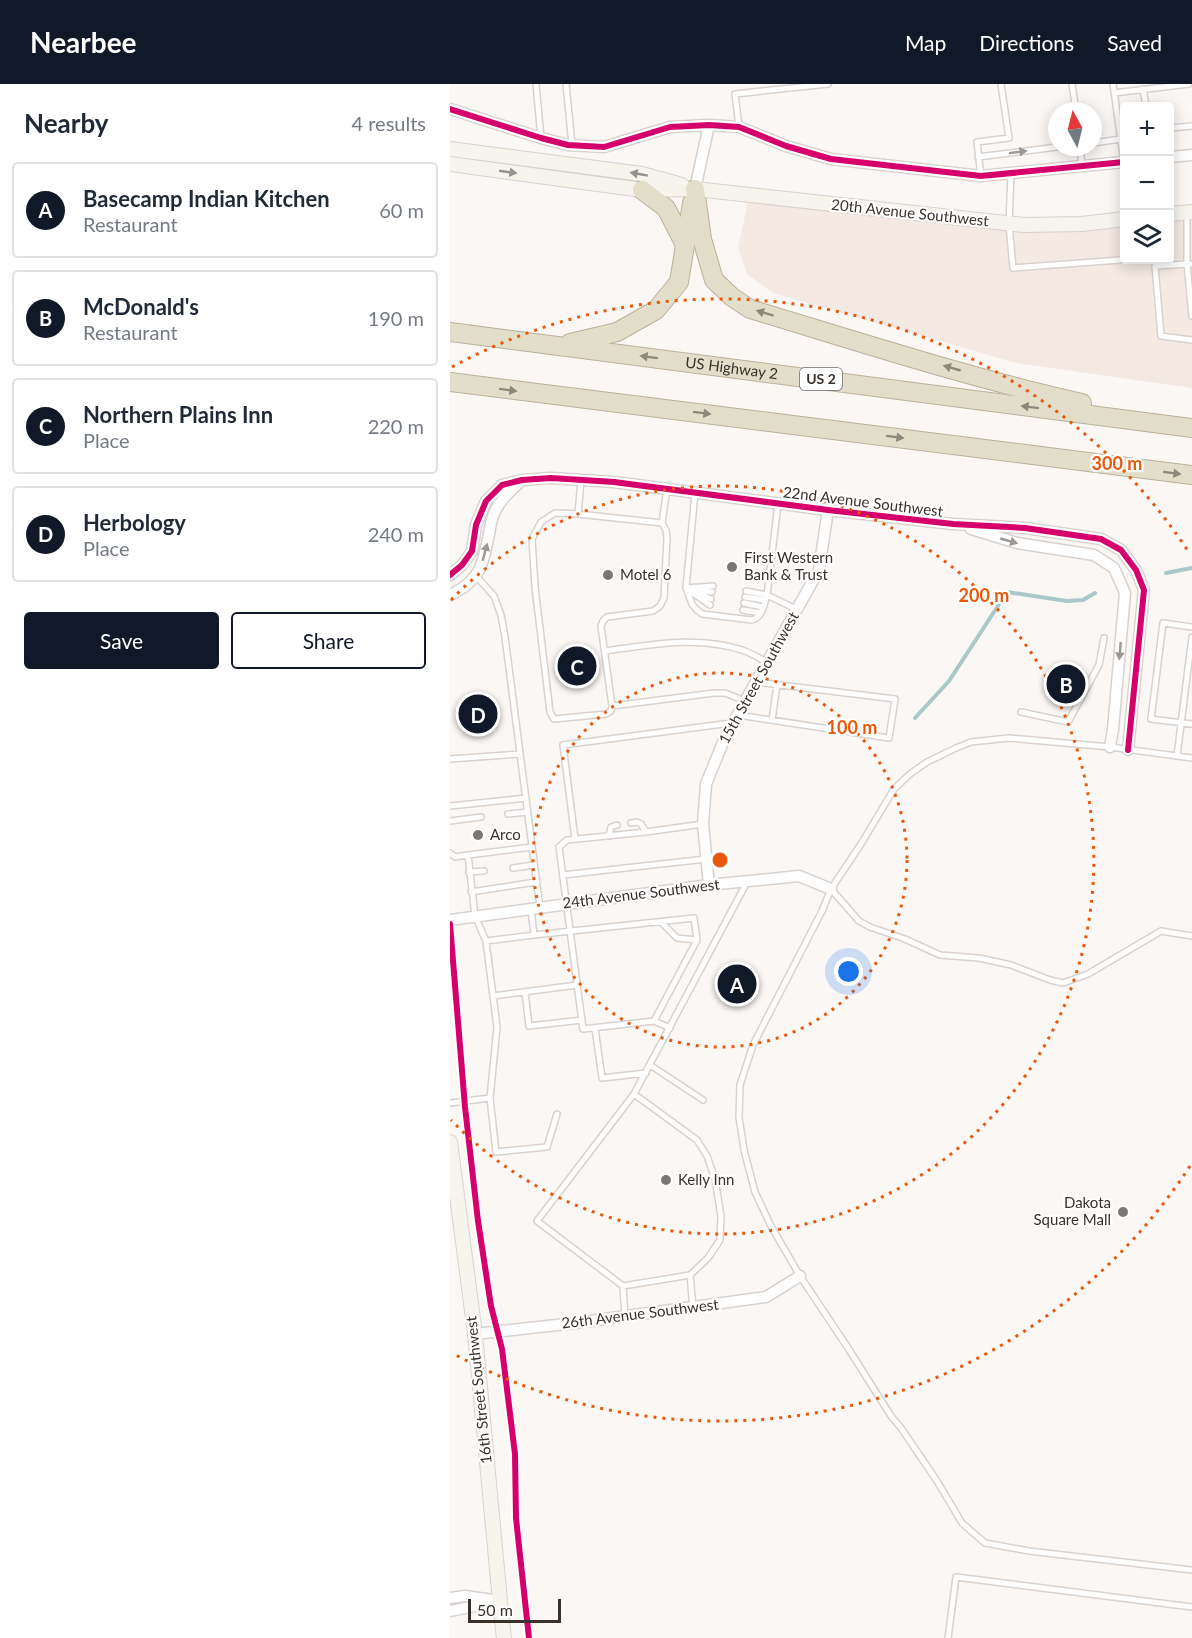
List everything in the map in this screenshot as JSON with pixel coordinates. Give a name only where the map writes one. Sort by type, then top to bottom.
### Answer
[{"type":"highway","points":[[560,345],[617,332],[656,310],[679,282],[695,189]]},
{"type":"highway","points":[[695,189],[702,239],[714,280],[732,297],[750,309],[1045,394],[1192,428]]},
{"type":"highway","points":[[642,190],[666,207],[685,245]]},
{"type":"highway","name":"US Highway 2","points":[[450,332],[1192,428]]},
{"type":"highway","points":[[450,382],[1192,475]]},
{"type":"main road","name":"20th Avenue Southwest","points":[[450,149],[642,174],[695,189]]},
{"type":"main road","name":"20th Avenue Southwest","points":[[450,164],[642,190],[695,189],[1009,224],[1082,224],[1120,220]]},
{"type":"main road","points":[[1174,214],[1190,212]]},
{"type":"main road","name":"16th Street Southwest","points":[[450,1142],[475,1334],[504,1638]]},
{"type":"street","points":[[450,109],[541,138],[572,145],[604,147],[670,127],[709,125],[739,127],[786,146],[831,159],[981,176],[1120,162]]},
{"type":"street","points":[[695,189],[709,125]]},
{"type":"street","points":[[1174,157],[1192,155]]},
{"type":"street","name":"22nd Avenue Southwest","points":[[450,575],[462,565],[472,551],[476,525],[486,501],[501,485],[522,480],[551,478],[614,482],[828,510],[953,524],[1025,528],[1101,539],[1121,550],[1136,570],[1144,590],[1128,750]]},
{"type":"street","points":[[450,595],[467,585],[476,576],[484,557],[493,516],[505,496],[522,480]]},
{"type":"street","name":"15th Street Southwest","points":[[709,885],[703,824],[706,784],[725,736],[819,570],[828,510]]},
{"type":"street","name":"22nd Avenue Southwest","points":[[953,524],[1017,543],[1094,555],[1114,568],[1125,593],[1110,747]]},
{"type":"street","name":"24th Avenue Southwest","points":[[450,920],[566,903],[799,876],[831,889]]},
{"type":"street","name":"26th Avenue Southwest","points":[[475,1334],[766,1297],[800,1276]]},
{"type":"street","points":[[450,1598],[465,1596],[500,1601]]},
{"type":"street","points":[[450,1611],[500,1601]]},
{"type":"lane","points":[[536,84],[541,138]]},
{"type":"lane","points":[[566,84],[572,145]]},
{"type":"lane","points":[[739,127],[735,94],[828,84]]},
{"type":"lane","points":[[981,176],[977,142],[1009,138],[1000,84]]},
{"type":"lane","points":[[1072,84],[1075,102]]},
{"type":"lane","points":[[1113,84],[1120,132]]},
{"type":"lane","points":[[1114,93],[1189,84]]},
{"type":"lane","points":[[1143,89],[1145,102]]},
{"type":"lane","points":[[1174,128],[1192,126]]},
{"type":"lane","points":[[1102,142],[1120,139]]},
{"type":"lane","points":[[978,157],[1048,148]]},
{"type":"lane","points":[[1081,156],[1082,167]]},
{"type":"lane","points":[[1011,174],[1009,224],[1013,268],[1120,260]]},
{"type":"lane","points":[[1190,212],[1192,316]]},
{"type":"lane","points":[[1190,264],[1155,266],[1161,336],[1192,340]]},
{"type":"lane","points":[[578,514],[581,480]]},
{"type":"lane","points":[[662,523],[555,513],[541,522],[532,539],[535,587],[549,712],[554,719],[606,714],[611,711],[601,626],[607,617],[653,611],[660,606],[664,598],[667,539],[662,523],[667,489]]},
{"type":"lane","points":[[695,493],[686,588],[692,604],[702,614],[756,619],[766,597],[778,504]]},
{"type":"lane","points":[[476,576],[494,596],[501,615],[505,637],[536,882],[534,935]]},
{"type":"lane","points":[[686,588],[711,596],[686,588]]},
{"type":"lane","points":[[762,610],[744,600],[766,597],[797,609]]},
{"type":"lane","points":[[1192,627],[1163,623],[1151,719],[1192,724]]},
{"type":"lane","points":[[1177,756],[1181,723],[1189,690],[1192,637]]},
{"type":"lane","points":[[1021,712],[1068,722],[1099,665],[1104,638]]},
{"type":"lane","points":[[605,651],[686,641],[714,643],[744,650],[767,662]]},
{"type":"lane","points":[[575,839],[563,745],[735,719],[772,720],[889,738],[895,699],[756,682]]},
{"type":"lane","points":[[772,720],[777,685]]},
{"type":"lane","points":[[612,706],[714,693],[725,693],[745,701]]},
{"type":"lane","points":[[1192,758],[1110,747],[1009,738],[971,742],[927,762],[910,774],[894,789],[831,889],[753,1045],[740,1085],[739,1117],[755,1192],[771,1226],[800,1276],[891,1416],[902,1428],[937,1481],[962,1523],[985,1544],[1192,1570]]},
{"type":"lane","points":[[450,759],[520,754]]},
{"type":"lane","points":[[450,806],[526,798]]},
{"type":"lane","points":[[508,814],[527,812]]},
{"type":"lane","points":[[450,821],[481,817]]},
{"type":"lane","points":[[631,823],[641,824],[646,832]]},
{"type":"lane","points":[[670,1028],[654,1021],[583,1029],[559,847],[567,840],[703,824]]},
{"type":"lane","points":[[609,836],[611,827],[617,825]]},
{"type":"lane","points":[[450,853],[455,857],[532,847]]},
{"type":"lane","points":[[468,855],[475,916],[486,940],[497,1027],[490,1098],[496,1152],[547,1147],[557,1114]]},
{"type":"lane","points":[[562,875],[706,859]]},
{"type":"lane","points":[[513,868],[534,865]]},
{"type":"lane","points":[[469,872],[484,871]]},
{"type":"lane","points":[[471,892],[536,882]]},
{"type":"lane","points":[[634,1094],[698,1140],[707,1156],[715,1179],[721,1216],[720,1240],[708,1258],[690,1275],[623,1286],[537,1221],[634,1094],[747,882]]},
{"type":"lane","points":[[831,889],[859,921],[940,956],[979,958],[1011,965],[1063,983],[1088,974],[1161,931],[1192,936]]},
{"type":"lane","points":[[486,940],[694,918],[697,940],[654,1021]]},
{"type":"lane","points":[[661,922],[677,939],[697,940]]},
{"type":"lane","points":[[493,996],[577,985]]},
{"type":"lane","points":[[525,992],[529,1026],[582,1020]]},
{"type":"lane","points":[[595,1028],[602,1078],[646,1073]]},
{"type":"lane","points":[[650,1065],[703,1100]]},
{"type":"lane","points":[[450,1103],[490,1098]]},
{"type":"lane","points":[[690,1275],[693,1308]]},
{"type":"lane","points":[[623,1286],[625,1316]]},
{"type":"lane","points":[[948,1638],[956,1577],[1192,1607]]},
{"type":"shaded area","points":[[749,197],[1019,228],[1120,222],[1120,264],[1174,264],[1174,216],[1192,214],[1192,388],[1016,363],[773,293],[747,274],[738,248]]},
{"type":"waterway","points":[[1166,573],[1192,568]]},
{"type":"waterway","points":[[915,718],[949,681],[1007,592],[1067,601],[1083,600],[1095,593]]},
{"type":"cycle path","points":[[450,109],[568,145],[604,147],[670,127],[709,125],[739,127],[786,146],[831,159],[981,176],[1120,162]]},
{"type":"cycle path","points":[[450,575],[462,565],[472,551],[476,525],[486,501],[502,485],[522,480],[551,478],[614,482],[828,510],[953,524],[1025,528],[1101,539],[1121,550],[1136,570],[1144,590],[1128,750]]},
{"type":"cycle path","points":[[450,924],[465,1107],[478,1221],[491,1306],[502,1349],[515,1454],[516,1518],[529,1638]]},
{"type":"place","name":"First Western Bank & Trust","points":[[732,567]]},
{"type":"place","name":"Motel 6","points":[[608,575]]},
{"type":"place","name":"Northern Plains Inn","points":[[577,666]]},
{"type":"place","name":"McDonald's","points":[[1066,684]]},
{"type":"place","name":"Herbology","points":[[478,714]]},
{"type":"place","name":"Arco","points":[[478,835]]},
{"type":"place","name":"Basecamp Indian Kitchen","points":[[737,984]]},
{"type":"place","name":"Kelly Inn","points":[[666,1180]]},
{"type":"place","name":"Dakota Square Mall","points":[[1123,1212]]}]
